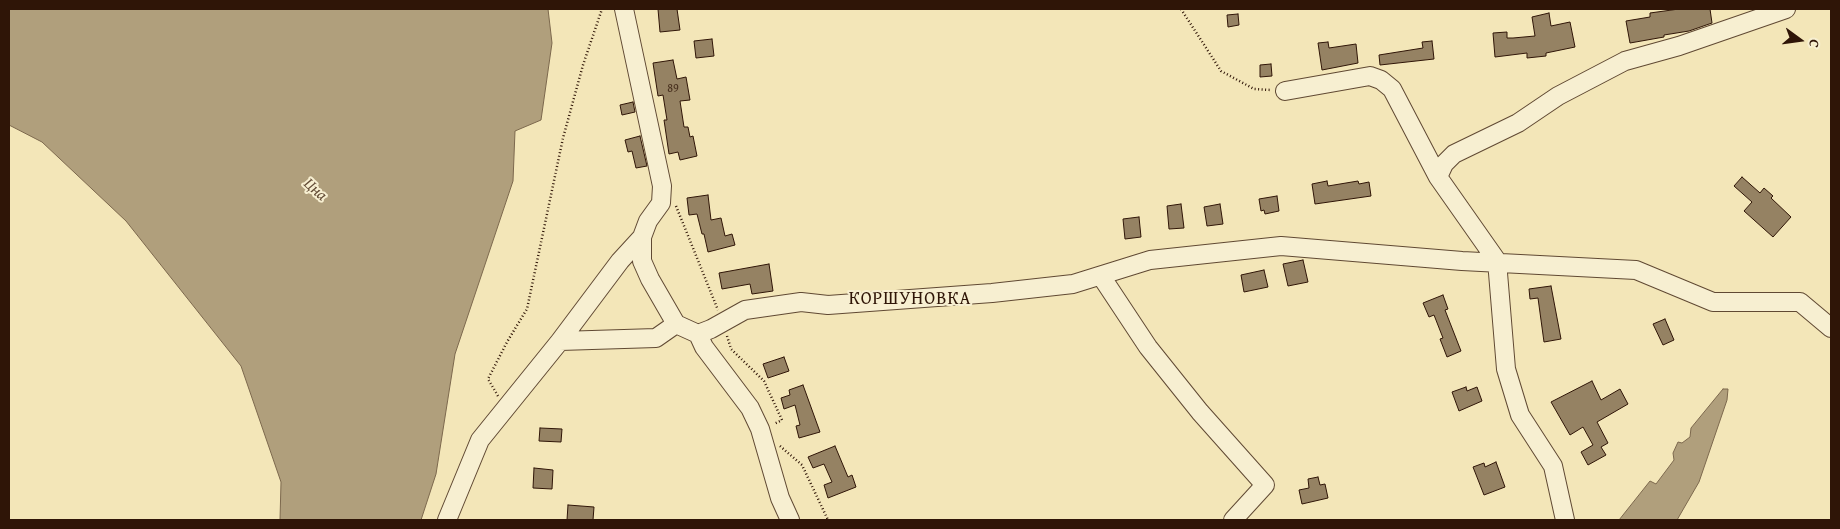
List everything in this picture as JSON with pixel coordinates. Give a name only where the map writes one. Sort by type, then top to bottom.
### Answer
[{"type":"street","points":[[624,9],[662,186],[661,204],[648,221],[642,237],[642,261],[650,279],[676,324],[698,334],[704,347],[750,408],[760,429],[780,498],[790,520]]},
{"type":"street","points":[[1438,176],[1444,164],[1454,154],[1518,123],[1558,96],[1625,61],[1679,46],[1786,9]]},
{"type":"street","points":[[1284,91],[1370,76],[1381,80],[1392,89],[1438,176],[1496,261],[1506,369],[1520,415],[1553,466],[1565,520]]},
{"type":"street","points":[[447,520],[480,440],[560,341],[620,262],[642,237]]},
{"type":"street","points":[[698,334],[745,310],[801,302],[828,305],[992,293],[1073,284],[1150,260],[1281,246],[1462,261],[1496,261],[1636,270],[1713,302],[1800,302],[1831,328]]},
{"type":"street","points":[[1101,276],[1148,347],[1200,412],[1265,485],[1233,520]]},
{"type":"street","points":[[560,341],[656,338],[676,324]]},
{"type":"path","points":[[505,408],[488,379],[527,309],[563,138],[583,65],[602,9]]},
{"type":"path","points":[[1181,9],[1222,71],[1254,89],[1284,91]]},
{"type":"path","points":[[662,186],[675,203],[732,349],[764,380],[782,420],[760,429],[802,465],[828,520]]},
{"type":"water","name":"Цна","points":[[9,9],[548,9],[552,43],[541,120],[515,131],[513,181],[455,354],[436,474],[421,520],[280,520],[281,482],[241,366],[126,221],[42,142],[9,125]]},
{"type":"water","points":[[1723,389],[1728,389],[1727,400],[1699,482],[1677,520],[1619,520],[1650,481],[1656,484],[1674,460],[1673,453],[1678,442],[1682,443],[1690,437],[1691,428]]},
{"type":"building","points":[[658,9],[677,9],[680,30],[660,32]]},
{"type":"building","points":[[1679,9],[1710,9],[1712,23],[1689,31],[1630,43],[1626,21],[1650,17],[1650,13]]},
{"type":"building","points":[[1549,13],[1551,26],[1570,22],[1575,47],[1546,53],[1546,56],[1527,58],[1527,53],[1495,57],[1493,33],[1507,32],[1507,38],[1535,36],[1532,17]]},
{"type":"building","points":[[1238,14],[1239,25],[1228,27],[1227,15]]},
{"type":"building","points":[[712,39],[714,56],[696,58],[694,41]]},
{"type":"building","points":[[1432,41],[1434,59],[1380,65],[1379,55],[1423,48],[1422,42]]},
{"type":"building","points":[[1328,42],[1329,48],[1356,44],[1358,63],[1322,70],[1318,43]]},
{"type":"building","points":[[673,60],[677,79],[686,77],[690,100],[680,101],[684,127],[688,127],[690,137],[693,136],[697,156],[680,160],[678,152],[669,154],[664,120],[667,120],[663,95],[658,96],[653,63]]},
{"type":"building","points":[[1271,64],[1272,76],[1260,77],[1260,65]]},
{"type":"building","points":[[633,102],[635,112],[622,115],[620,105]]},
{"type":"building","points":[[640,136],[647,166],[636,168],[632,151],[628,152],[625,140]]},
{"type":"building","points":[[1742,177],[1760,193],[1764,188],[1773,196],[1771,198],[1791,217],[1773,237],[1744,211],[1752,202],[1734,186]]},
{"type":"building","points":[[1327,181],[1328,186],[1358,181],[1359,184],[1369,182],[1371,196],[1315,204],[1312,184]]},
{"type":"building","points":[[708,195],[711,220],[721,218],[725,236],[732,234],[735,245],[708,252],[697,214],[689,215],[687,198]]},
{"type":"building","points":[[1277,196],[1279,211],[1265,214],[1264,210],[1261,211],[1259,199]]},
{"type":"building","points":[[1181,204],[1184,228],[1169,229],[1167,206]]},
{"type":"building","points":[[1220,204],[1223,224],[1207,226],[1204,207]]},
{"type":"building","points":[[1139,217],[1141,237],[1125,239],[1123,219]]},
{"type":"building","points":[[1303,260],[1308,282],[1288,286],[1283,264]]},
{"type":"building","points":[[769,264],[773,291],[752,294],[750,284],[722,289],[719,273]]},
{"type":"building","points":[[1264,270],[1268,287],[1244,292],[1241,275]]},
{"type":"building","points":[[1551,286],[1561,339],[1544,342],[1538,298],[1530,299],[1529,289]]},
{"type":"building","points":[[1443,295],[1448,309],[1445,310],[1461,351],[1447,357],[1440,339],[1443,338],[1434,315],[1429,317],[1423,303]]},
{"type":"building","points":[[1665,319],[1674,340],[1663,345],[1653,324]]},
{"type":"building","points":[[784,357],[789,371],[768,378],[763,364]]},
{"type":"building","points":[[1592,381],[1601,400],[1620,389],[1628,404],[1597,422],[1608,443],[1601,447],[1606,455],[1588,465],[1581,452],[1593,445],[1583,427],[1570,435],[1551,402]]},
{"type":"building","points":[[803,385],[820,432],[799,438],[796,426],[800,425],[795,405],[784,409],[781,398],[790,395],[789,390]]},
{"type":"building","points":[[1466,387],[1467,391],[1477,387],[1482,401],[1459,411],[1452,392]]},
{"type":"building","points":[[540,428],[562,429],[561,442],[539,441]]},
{"type":"building","points":[[835,446],[848,477],[852,475],[856,487],[828,498],[824,485],[832,482],[824,464],[813,468],[808,457]]},
{"type":"building","points":[[1496,462],[1505,487],[1484,495],[1473,467],[1484,463],[1485,467]]},
{"type":"building","points":[[534,468],[553,470],[552,489],[533,488]]},
{"type":"building","points":[[1318,477],[1320,485],[1325,484],[1328,498],[1302,504],[1299,490],[1309,488],[1308,479]]},
{"type":"building","points":[[568,505],[594,507],[593,520],[567,520]]},
{"type":"district","name":"КОРШУНОВКА","points":[[910,299]]}]
